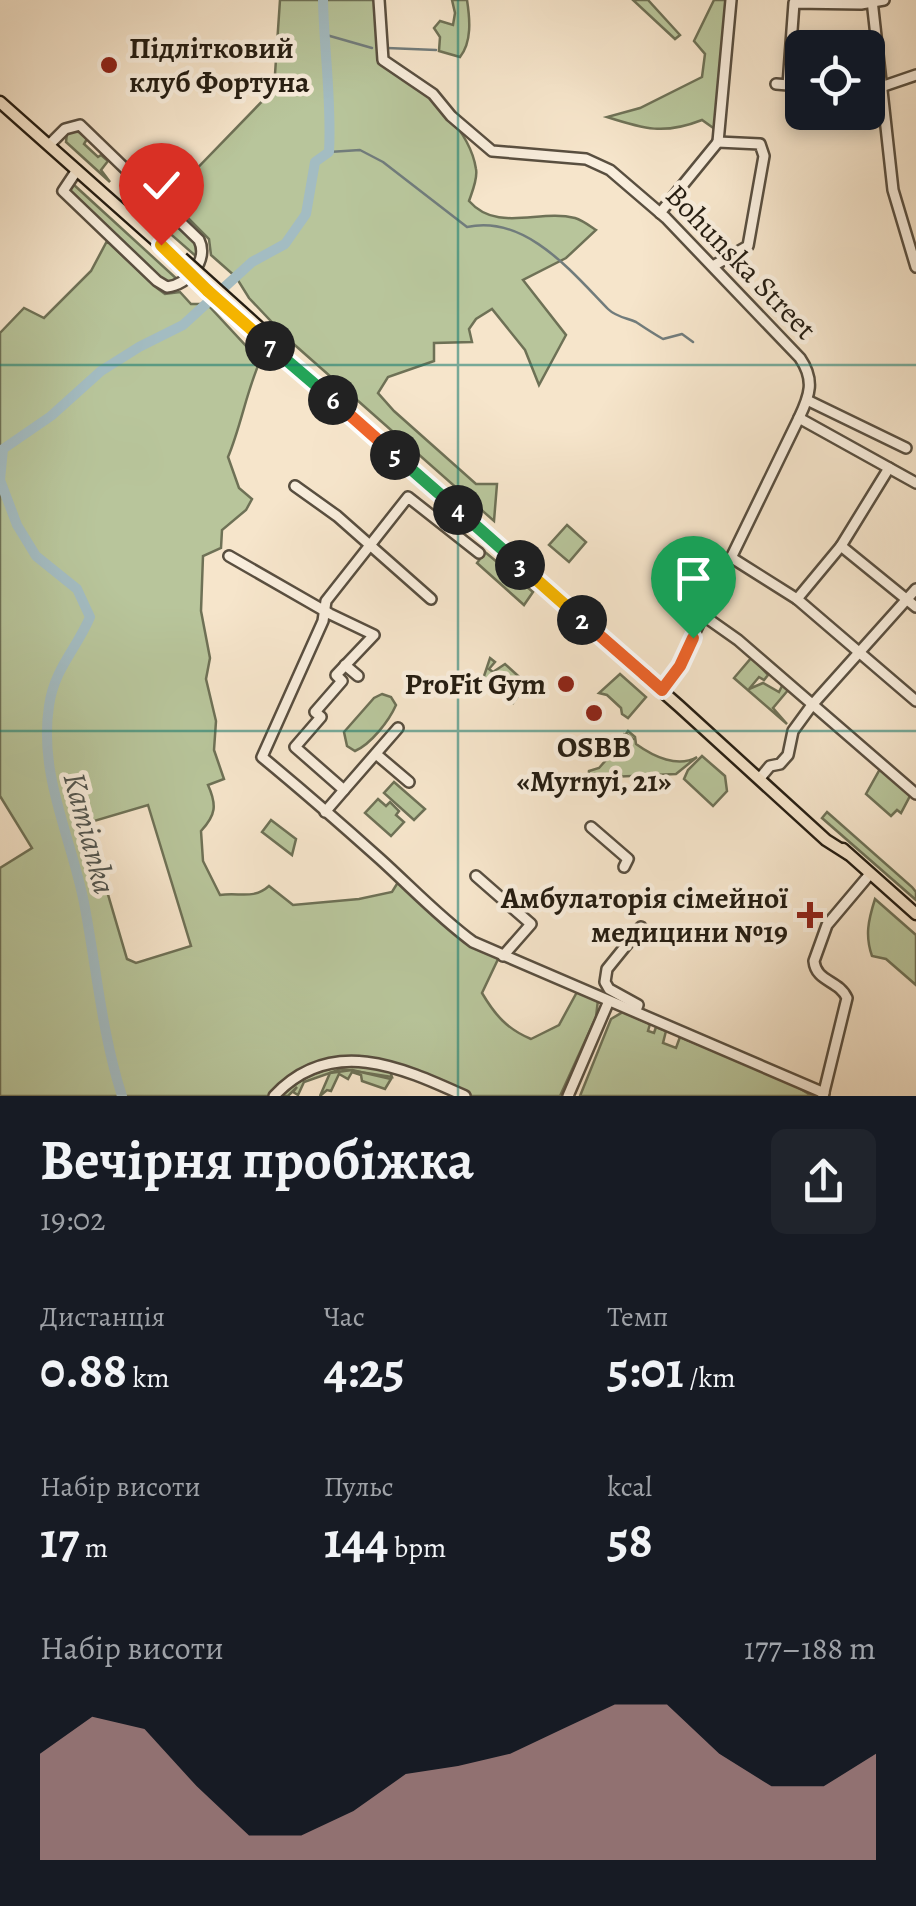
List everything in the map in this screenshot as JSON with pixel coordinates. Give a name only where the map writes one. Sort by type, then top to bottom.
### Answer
[{"type":"main road","points":[[0,102],[916,914]]},
{"type":"street","name":"Bohunska Street","points":[[378,0],[383,60],[433,94],[451,116],[492,151],[586,159],[610,170],[660,213],[800,358],[811,384],[807,400]]},
{"type":"street","points":[[660,213],[718,142],[731,0]]},
{"type":"street","points":[[776,84],[788,84],[794,3],[876,1],[878,30]]},
{"type":"street","points":[[885,85],[916,75]]},
{"type":"street","points":[[885,114],[893,190],[916,268]]},
{"type":"street","points":[[49,146],[65,129],[80,125],[200,240],[204,253],[200,263],[177,286],[157,282],[62,191],[77,170]]},
{"type":"street","points":[[713,266],[748,246],[764,156],[760,144],[718,142]]},
{"type":"street","points":[[662,690],[680,666],[807,400],[906,448]]},
{"type":"street","points":[[799,418],[916,483]]},
{"type":"street","points":[[796,599],[842,546],[889,468]]},
{"type":"street","points":[[295,486],[431,599]]},
{"type":"street","points":[[491,540],[479,553],[408,497],[323,609],[323,622],[262,757],[440,918],[473,942],[503,956],[824,1094],[848,998],[842,989],[820,976],[814,962],[829,922],[870,874]]},
{"type":"street","points":[[842,546],[916,607]]},
{"type":"street","points":[[228,556],[374,634],[336,676],[342,681],[314,712],[321,717],[294,747],[344,790]]},
{"type":"street","points":[[732,558],[796,599],[916,701]]},
{"type":"street","points":[[760,778],[788,755],[793,731],[812,705],[916,589]]},
{"type":"street","points":[[704,616],[738,640],[916,794]]},
{"type":"street","points":[[345,665],[358,676]]},
{"type":"street","points":[[325,812],[398,728]]},
{"type":"street","points":[[376,754],[409,782]]},
{"type":"street","points":[[590,828],[628,860],[624,867]]},
{"type":"street","points":[[476,876],[531,924],[503,956]]},
{"type":"street","points":[[636,1010],[638,1004],[608,989],[605,976],[642,927]]},
{"type":"street","points":[[570,1092],[608,1002]]},
{"type":"street","points":[[274,1096],[307,1071],[350,1060],[398,1068],[465,1096]]},
{"type":"green space","points":[[280,0],[379,0],[383,59],[440,107],[471,152],[476,173],[469,201],[492,216],[561,216],[578,219],[596,230],[566,258],[523,280],[566,335],[539,385],[525,350],[492,309],[469,329],[472,342],[434,343],[434,361],[388,377],[378,393],[476,484],[497,484],[494,521],[288,339],[249,298],[236,277],[211,255],[209,239],[180,210],[181,185],[274,89]]},
{"type":"green space","points":[[452,0],[467,0],[468,7],[468,37],[460,57],[439,51],[440,37],[434,28],[440,21],[453,25]]},
{"type":"green space","points":[[633,0],[648,0],[680,35],[675,39]]},
{"type":"green space","points":[[714,0],[731,0],[719,132],[702,120],[676,128],[654,129],[607,117],[640,108],[702,77],[705,54],[694,41]]},
{"type":"green space","points":[[71,131],[79,132],[87,139],[84,144],[108,161],[101,170],[110,182],[66,142]]},
{"type":"green space","points":[[73,184],[178,280],[174,284],[164,282],[72,194],[69,190]]},
{"type":"green space","points":[[158,209],[195,242],[199,247],[198,258],[151,217]]},
{"type":"green space","points":[[107,241],[165,294],[180,292],[191,304],[207,304],[260,361],[228,457],[239,488],[252,499],[246,510],[222,530],[221,548],[203,556],[201,611],[210,658],[206,679],[216,721],[214,750],[224,779],[208,785],[213,810],[201,831],[203,861],[220,895],[252,894],[269,886],[293,905],[392,892],[400,879],[441,918],[500,955],[482,993],[497,1015],[515,1031],[531,1039],[559,1025],[577,992],[598,1000],[596,1017],[560,1096],[465,1096],[383,1065],[326,1064],[274,1096],[0,1096],[0,868],[32,848],[0,796],[0,333],[24,308],[44,318],[91,271]],"holes":[[[148,805],[191,946],[136,963],[127,959],[87,823]]]},
{"type":"green space","points":[[567,525],[586,542],[569,562],[549,545]]},
{"type":"green space","points":[[485,552],[533,592],[524,605],[477,563]]},
{"type":"green space","points":[[752,657],[768,675],[764,680],[759,677],[749,689],[763,683],[779,692],[783,684],[789,689],[773,708],[787,724],[734,678]]},
{"type":"green space","points":[[490,658],[495,662],[489,669],[493,672],[505,664],[527,684],[513,703],[483,679]]},
{"type":"green space","points":[[620,674],[646,697],[628,718],[607,695],[599,693]]},
{"type":"green space","points":[[382,694],[391,697],[396,705],[379,731],[355,751],[347,746],[344,732]]},
{"type":"green space","points":[[628,731],[635,737],[636,744],[658,757],[682,761],[697,757],[676,774],[588,778],[589,771],[599,768],[614,751],[617,754],[629,744],[623,737],[629,742],[633,739],[626,734]]},
{"type":"green space","points":[[702,756],[725,776],[727,791],[713,806],[684,779]]},
{"type":"green space","points":[[880,769],[911,794],[901,813],[897,810],[891,816],[866,794]]},
{"type":"green space","points":[[394,782],[425,809],[414,820],[384,793]]},
{"type":"green space","points":[[378,799],[386,806],[390,802],[404,822],[391,836],[365,813]]},
{"type":"green space","points":[[827,812],[912,887],[916,900],[822,818]]},
{"type":"green space","points":[[271,820],[296,839],[292,855],[262,832]]},
{"type":"green space","points":[[875,899],[916,935],[916,985],[886,959],[872,956],[868,928]]},
{"type":"green space","points":[[623,1012],[650,1024],[648,1031],[654,1033],[656,1027],[666,1031],[663,1043],[676,1048],[680,1037],[786,1080],[812,1096],[580,1096],[611,1019]]},
{"type":"green space","points":[[356,1064],[390,1071],[392,1077],[341,1069],[304,1082],[298,1095],[293,1092],[297,1087],[288,1096],[279,1096],[315,1074]]},
{"type":"green space","points":[[352,1070],[391,1079],[385,1089],[362,1081],[361,1075],[352,1072],[348,1079],[339,1074],[331,1091],[320,1096],[330,1073]]},
{"type":"waterway","name":"Kamianka","points":[[122,1096],[105,1026],[80,883],[48,758],[52,693],[60,670],[90,617],[77,589],[36,556],[17,525],[0,480],[3,449],[51,416],[101,371],[183,325],[252,262],[285,244],[306,214],[315,162],[329,152],[323,0]]},
{"type":"waterway","points":[[323,34],[372,48]]},
{"type":"waterway","points":[[387,48],[436,50]]},
{"type":"waterway","points":[[329,152],[360,150],[383,162],[467,227],[488,225],[528,237],[563,263],[614,314],[663,339],[682,334],[693,342]]},
{"type":"place","name":"Підлітковий клуб Фортуна","points":[[109,65]]},
{"type":"place","name":"ProFit Gym","points":[[566,684]]},
{"type":"place","name":"OSBB «Myrnyi, 21»","points":[[594,713]]},
{"type":"place","name":"Амбулаторія сімейної медицини №19","points":[[810,915]]},
{"type":"route","points":[[161,245],[177,264],[662,690],[680,666],[693,638]]}]
